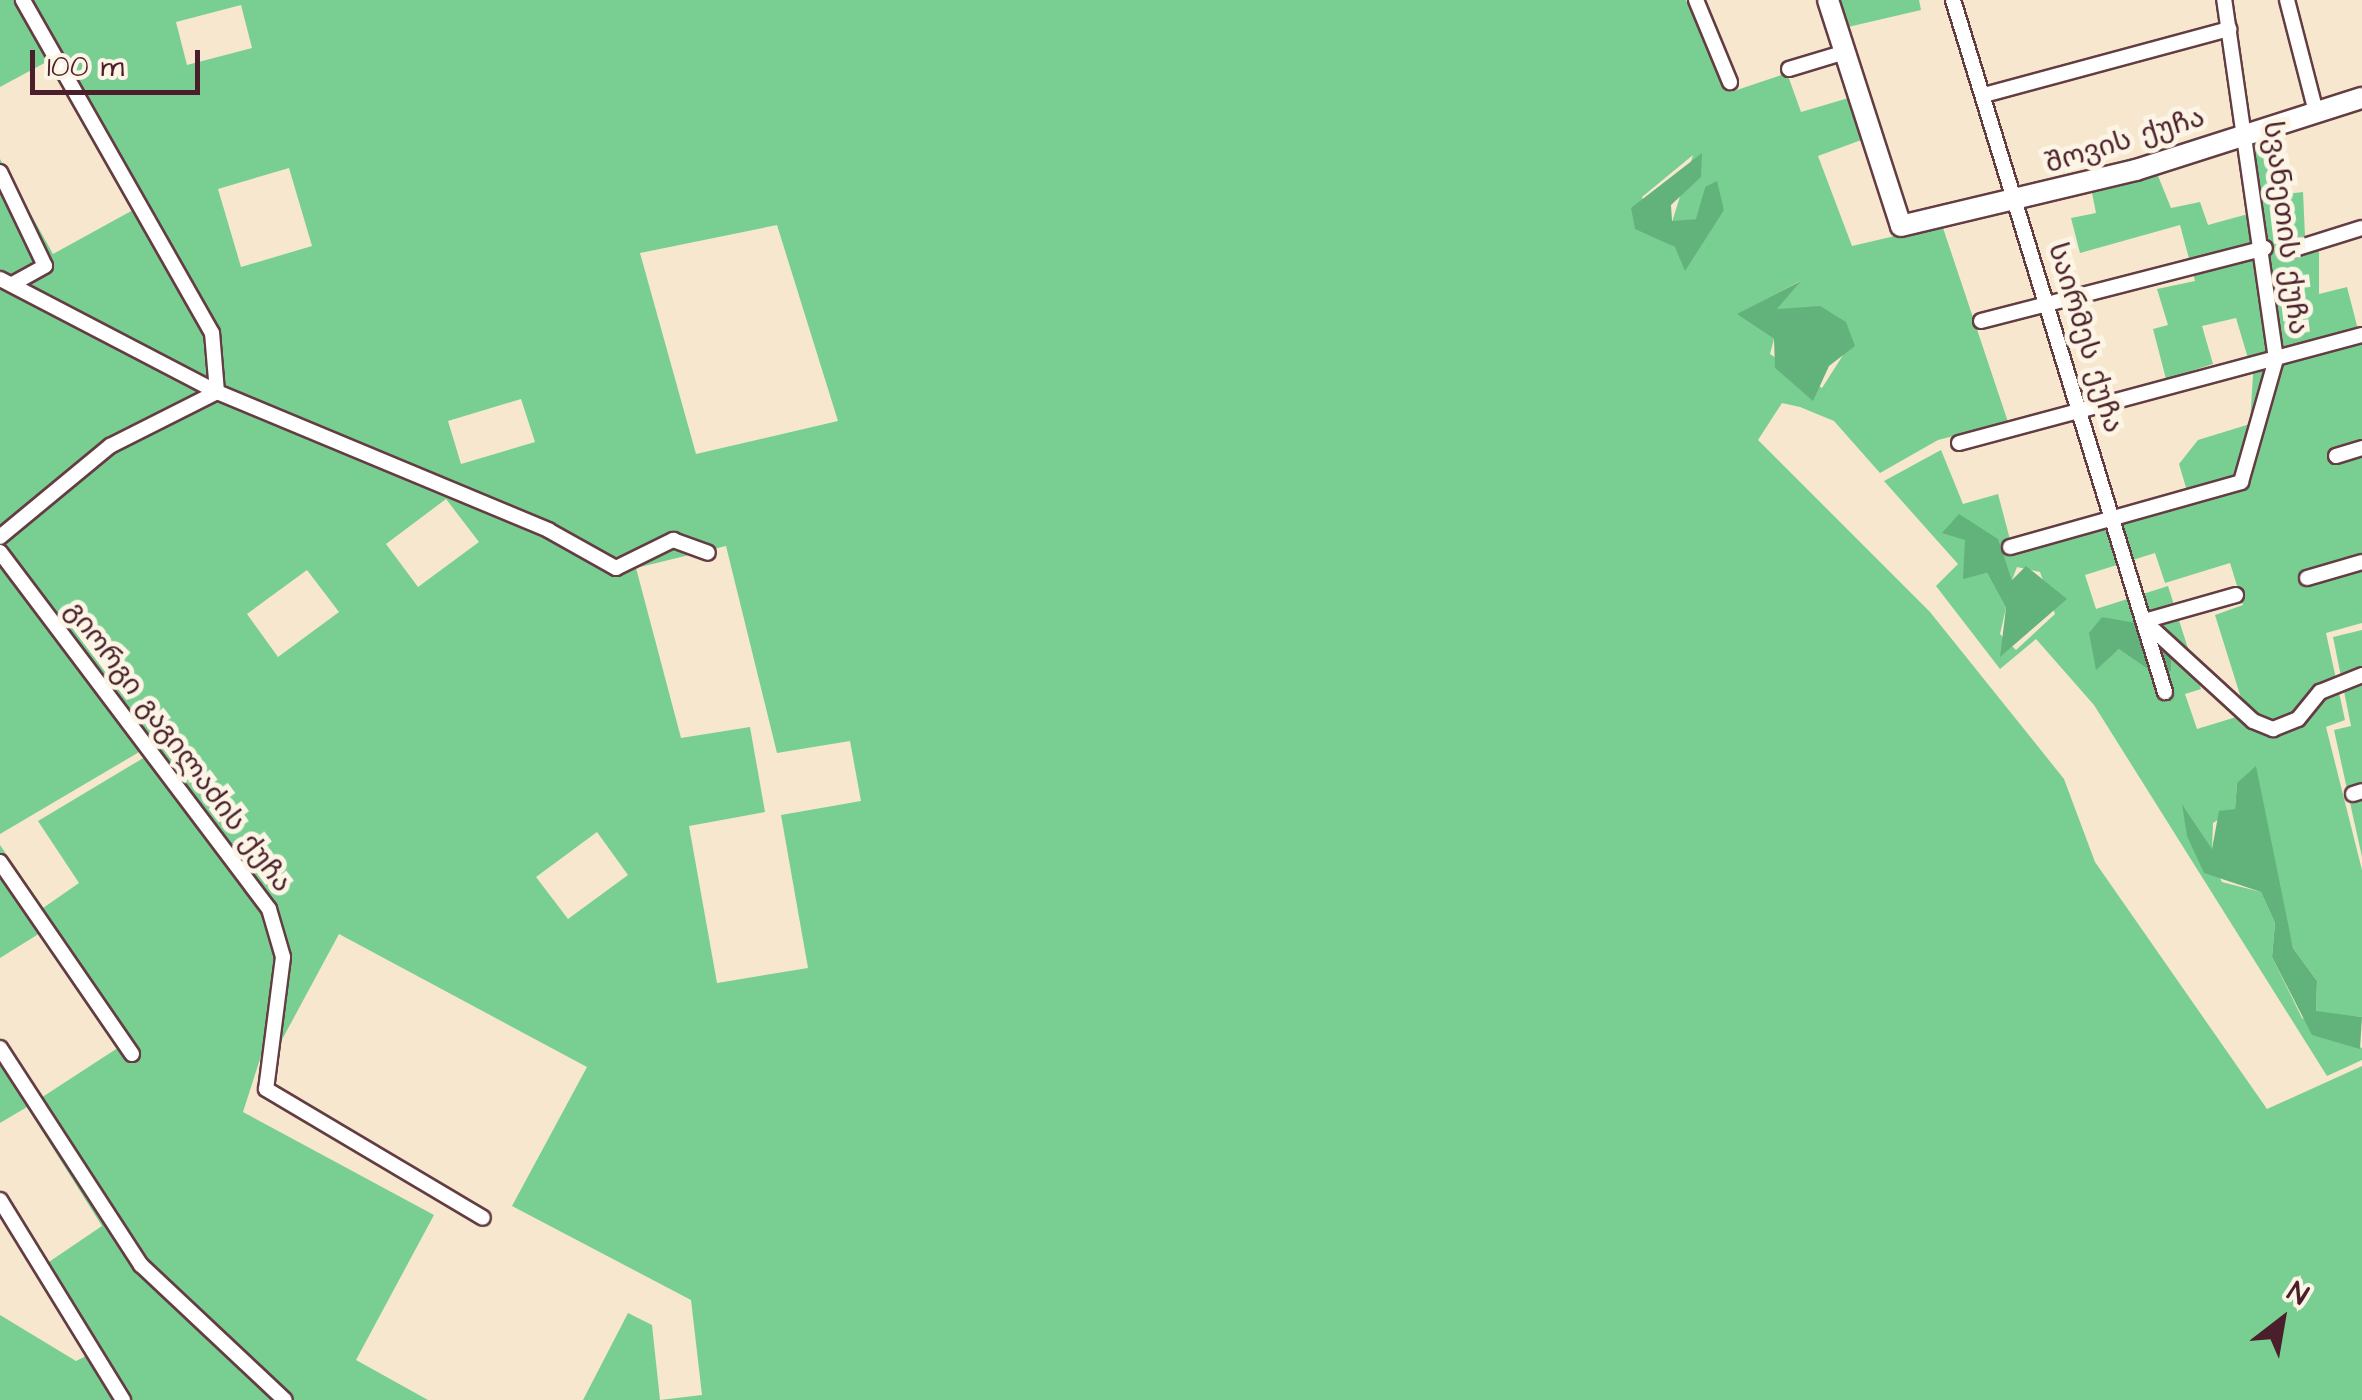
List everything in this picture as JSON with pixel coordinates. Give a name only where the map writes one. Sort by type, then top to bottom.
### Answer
[{"type":"street","points":[[23,0],[212,333],[217,392]]},
{"type":"street","points":[[1696,0],[1730,82]]},
{"type":"street","points":[[1789,69],[1842,52],[1828,0]]},
{"type":"street","name":"საირმეს ქუჩა","points":[[1954,0],[1988,94],[2165,692]]},
{"type":"street","name":"სვანეთის ქუჩა","points":[[2113,518],[2241,482],[2276,358],[2265,248],[2224,0]]},
{"type":"street","points":[[2287,0],[2316,112]]},
{"type":"street","points":[[1988,94],[2229,29]]},
{"type":"street","name":"შოვის ქუჩა","points":[[1842,52],[1901,226],[2019,201],[2362,98]]},
{"type":"street","points":[[0,172],[45,266],[6,282]]},
{"type":"street","points":[[2288,251],[2362,228]]},
{"type":"street","points":[[1981,321],[2265,248]]},
{"type":"street","points":[[6,282],[217,392],[548,530],[616,568],[673,540],[708,553]]},
{"type":"street","points":[[1959,444],[2362,335]]},
{"type":"street","points":[[0,537],[110,446],[217,392]]},
{"type":"street","points":[[2336,456],[2362,448]]},
{"type":"street","points":[[2010,547],[2113,518]]},
{"type":"street","name":"გიორგი გაგილაძის ქუჩა","points":[[0,552],[269,910],[283,976],[262,1071],[266,1089],[483,1218]]},
{"type":"street","points":[[2307,578],[2362,562]]},
{"type":"street","points":[[2144,622],[2236,594]]},
{"type":"street","points":[[2144,622],[2186,652],[2210,688],[2272,729],[2344,680],[2362,675]]},
{"type":"street","points":[[0,862],[132,1054]]},
{"type":"street","points":[[0,1048],[141,1265],[285,1400]]},
{"type":"street","points":[[0,1200],[123,1400]]},
{"type":"green space","points":[[0,0],[1686,0],[1731,92],[1787,73],[1801,112],[1852,97],[1864,139],[1818,156],[1852,246],[1942,225],[2008,422],[1938,440],[1880,473],[1834,421],[1800,407],[1782,403],[1758,440],[1930,612],[2064,779],[2095,862],[2267,1109],[2362,1066],[2362,1400],[660,1400],[702,1395],[691,1300],[512,1206],[587,1067],[339,934],[271,1060],[287,1001],[279,917],[0,544],[0,159],[53,254],[133,210],[50,60],[0,87]],"holes":[[[241,5],[252,48],[187,65],[176,22]],[[1693,155],[1672,222],[1697,219],[1705,187],[1724,209],[1711,229],[1675,247],[1660,238],[1642,197]],[[289,168],[312,246],[241,267],[218,189]],[[777,225],[838,421],[696,454],[640,253]],[[1800,281],[1775,309],[1796,313],[1845,352],[1822,388],[1770,354],[1774,339],[1738,314]],[[521,399],[535,442],[461,464],[448,421]],[[446,499],[479,542],[418,587],[386,544]],[[726,546],[777,753],[850,741],[861,801],[781,815],[808,968],[717,983],[689,826],[765,812],[750,727],[681,738],[636,568]],[[307,570],[339,612],[278,657],[247,614]],[[597,832],[628,875],[568,919],[536,877]]]},
{"type":"green space","points":[[1841,0],[1919,0],[1921,10],[1848,27]]},
{"type":"green space","points":[[2276,131],[2268,144],[2277,195],[2303,192],[2305,236],[2319,235],[2319,294],[2347,287],[2362,345],[2362,623],[2326,633],[2345,720],[2326,727],[2362,870],[2362,1017],[2316,1012],[2317,981],[2293,948],[2256,789],[2237,783],[2235,809],[2213,823],[2212,850],[2182,804],[2222,882],[2261,892],[2275,923],[2272,957],[2302,1018],[2362,1048],[2362,1060],[2327,1076],[2094,705],[2036,639],[2000,669],[1936,586],[1958,564],[1884,481],[1941,450],[1963,504],[1998,494],[2013,551],[2190,501],[2179,464],[2198,440],[2250,424],[2253,375],[2236,318],[2202,326],[2213,364],[2166,379],[2153,329],[2168,325],[2157,289],[2195,281],[2180,225],[2080,253],[2071,218],[2096,213],[2091,188],[2156,171],[2171,208],[2200,202],[2208,225],[2248,214],[2238,142]],"holes":[[[1970,522],[1997,539],[2012,580],[2017,567],[2040,572],[2055,614],[2016,650],[2000,634],[2006,608],[1987,573],[1964,578]],[[2155,553],[2165,583],[2230,563],[2243,605],[2215,615],[2246,714],[2197,729],[2185,694],[2201,689],[2168,586],[2096,609],[2085,575]],[[2102,617],[2173,638],[2171,671],[2119,649],[2096,669]]]},
{"type":"green space","points":[[1702,153],[1701,177],[1671,205],[1672,221],[1696,219],[1705,187],[1717,181],[1724,210],[1685,271],[1675,247],[1635,229],[1631,208]]},
{"type":"green space","points":[[1801,281],[1777,309],[1820,306],[1846,322],[1855,346],[1829,366],[1813,401],[1775,368],[1774,339],[1737,314]]},
{"type":"green space","points":[[1959,514],[1998,539],[2012,580],[2026,566],[2067,599],[2000,657],[2006,608],[1987,573],[1963,579],[1965,540],[1942,533]]},
{"type":"green space","points":[[0,559],[146,748],[0,834]]},
{"type":"green space","points":[[2102,617],[2164,628],[2173,638],[2171,671],[2151,671],[2119,649],[2096,670],[2089,633]]},
{"type":"green space","points":[[2362,630],[2362,857],[2334,730],[2351,726],[2333,637]]},
{"type":"green space","points":[[150,754],[259,905],[274,950],[271,1025],[243,1112],[434,1215],[356,1360],[428,1400],[0,1400],[0,1315],[76,1361],[88,1355],[34,1272],[102,1226],[27,1107],[130,1040],[53,925],[0,958],[0,845],[43,908],[79,883],[38,821]]},
{"type":"green space","points":[[2256,766],[2293,948],[2317,981],[2316,1011],[2362,1017],[2360,1049],[2312,1035],[2272,957],[2275,923],[2261,892],[2204,873],[2187,836],[2182,804],[2212,849],[2219,811],[2235,809],[2237,783]]},
{"type":"green space","points":[[0,1064],[27,1107],[0,1123]]},
{"type":"green space","points":[[628,1313],[652,1325],[660,1400],[583,1400]]}]
